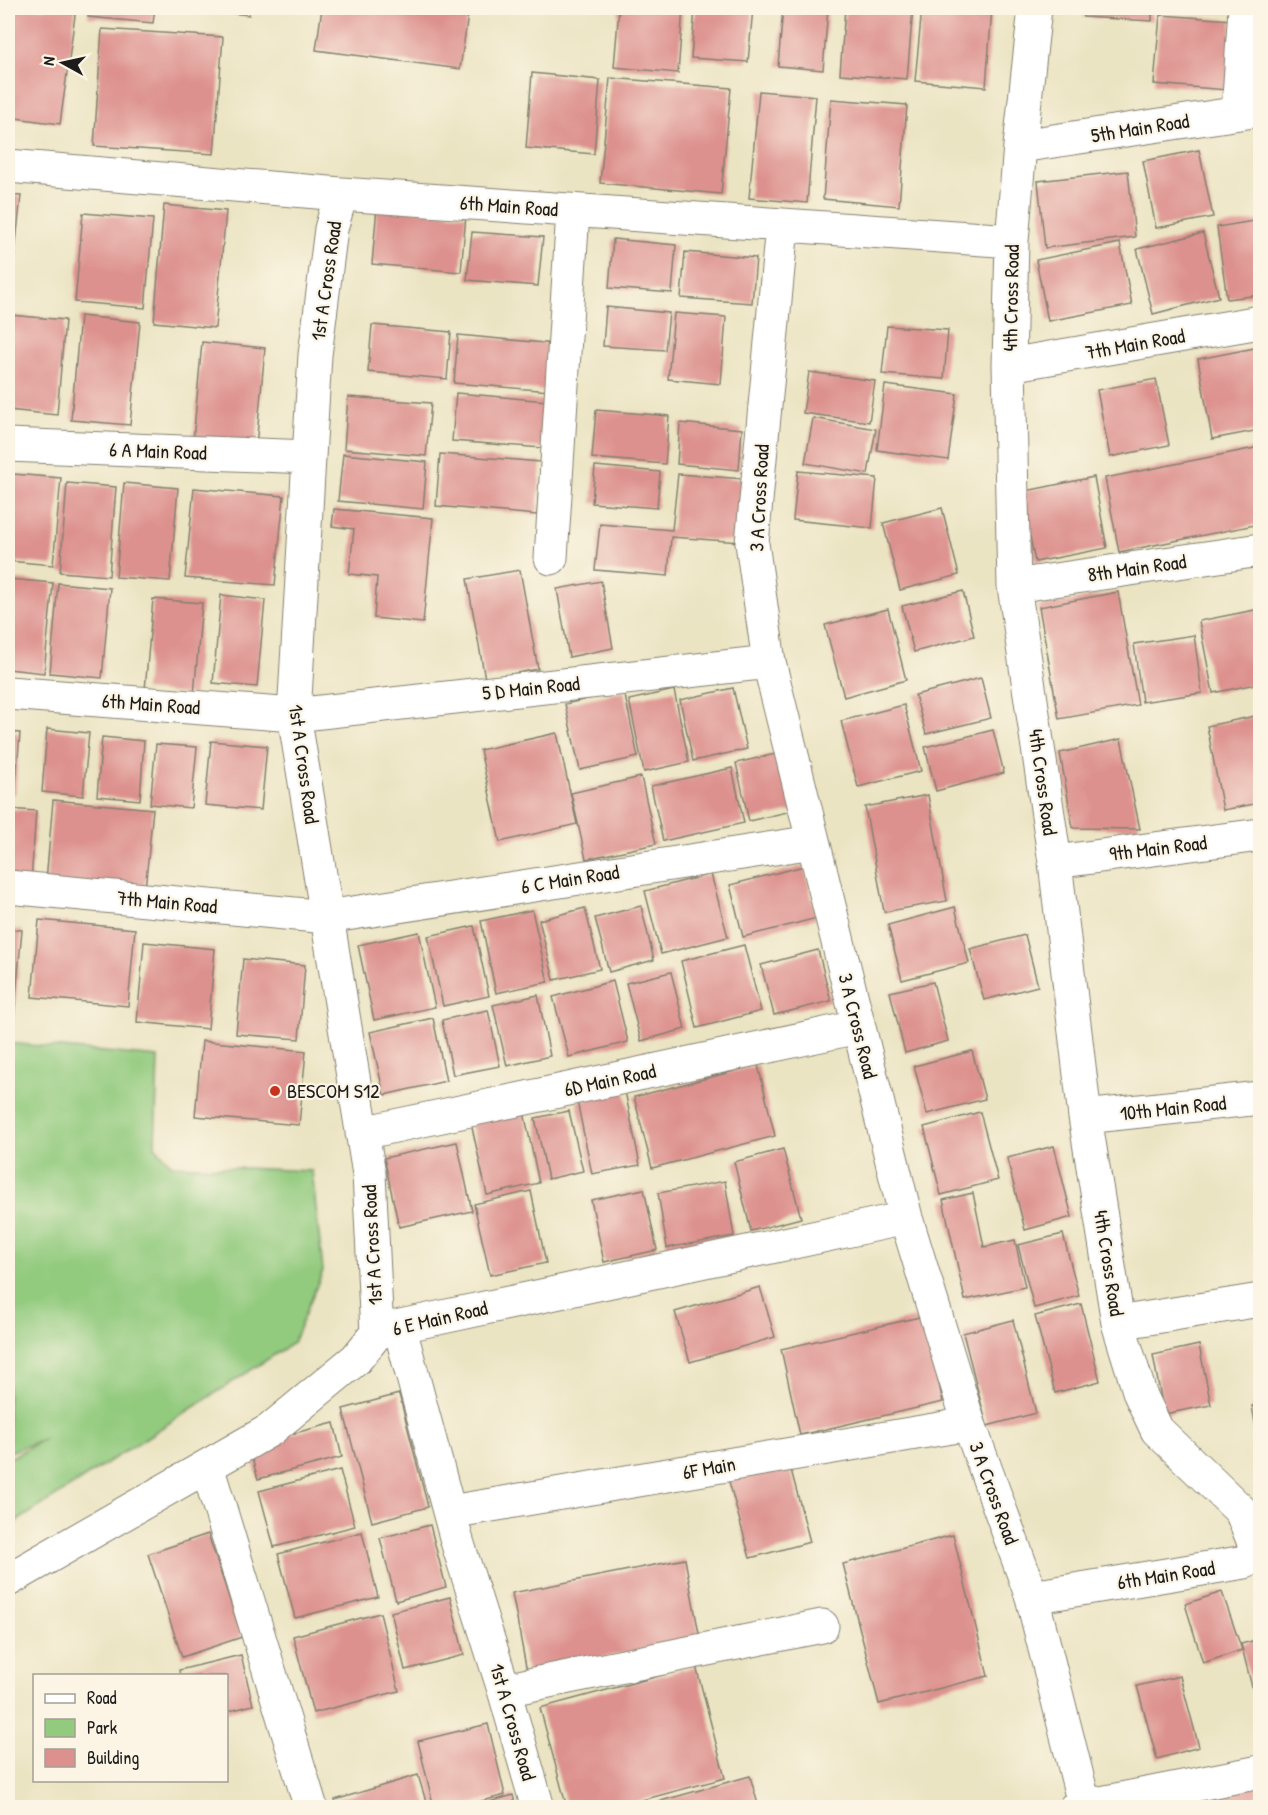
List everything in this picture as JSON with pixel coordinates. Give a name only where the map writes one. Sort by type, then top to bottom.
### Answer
[{"type":"street","name":"4th Cross Road","points":[[1035,8],[1012,241],[1009,365],[1014,586],[1055,862],[1085,1117],[1118,1323],[1140,1394],[1157,1430],[1251,1509]]},
{"type":"street","points":[[1245,8],[1249,111]]},
{"type":"street","name":"5th Main Road","points":[[1020,146],[1249,111]]},
{"type":"street","name":"6th Main Road","points":[[8,166],[341,194],[1012,241]]},
{"type":"street","name":"1st A Cross Road","points":[[341,194],[331,229],[315,355],[294,715],[369,1174],[386,1330],[404,1340],[450,1512],[537,1808]]},
{"type":"street","points":[[551,558],[573,210]]},
{"type":"street","name":"3 A Cross Road","points":[[782,226],[752,543],[769,662],[906,1218],[969,1424],[1032,1597],[1082,1807]]},
{"type":"street","name":"7th Main Road","points":[[1009,365],[1260,322]]},
{"type":"street","name":"6 A Main Road","points":[[8,445],[309,458]]},
{"type":"street","name":"8th Main Road","points":[[1014,586],[1260,550]]},
{"type":"street","name":"5 D Main Road","points":[[294,715],[769,662]]},
{"type":"street","name":"6th Main Road","points":[[8,693],[294,715]]},
{"type":"street","name":"9th Main Road","points":[[1055,862],[1260,835]]},
{"type":"street","name":"6 C Main Road","points":[[327,917],[813,842]]},
{"type":"street","name":"7th Main Road","points":[[8,886],[327,917]]},
{"type":"street","name":"6D Main Road","points":[[362,1133],[858,1027]]},
{"type":"street","name":"10th Main Road","points":[[1085,1117],[1260,1098]]},
{"type":"street","name":"6 E Main Road","points":[[8,1580],[270,1430],[356,1359],[386,1330],[906,1218]]},
{"type":"street","points":[[1118,1323],[1260,1300]]},
{"type":"street","name":"6F Main","points":[[450,1512],[969,1424]]},
{"type":"street","points":[[207,1466],[310,1808]]},
{"type":"street","name":"6th Main Road","points":[[1032,1597],[1245,1562],[1252,1555],[1255,1545],[1251,1509]]},
{"type":"street","points":[[504,1690],[822,1626]]},
{"type":"street","points":[[1082,1807],[1260,1772]]},
{"type":"green space","points":[[8,1043],[158,1057],[155,1146],[172,1165],[312,1171],[323,1271],[293,1343],[8,1527],[8,1459],[46,1438],[8,1453]]},
{"type":"building","points":[[8,8],[76,8],[60,124],[8,117]]},
{"type":"building","points":[[89,8],[155,8],[153,23],[88,17]]},
{"type":"building","points":[[249,8],[249,15],[189,9]]},
{"type":"building","points":[[322,8],[469,8],[460,69],[316,50]]},
{"type":"building","points":[[619,8],[683,8],[678,73],[614,67]]},
{"type":"building","points":[[695,8],[753,8],[748,62],[691,58]]},
{"type":"building","points":[[783,8],[828,8],[823,70],[778,66]]},
{"type":"building","points":[[845,8],[913,8],[907,79],[840,74]]},
{"type":"building","points":[[922,8],[992,8],[986,87],[915,81]]},
{"type":"building","points":[[1084,8],[1152,8],[1152,21],[1083,17]]},
{"type":"building","points":[[1160,15],[1232,20],[1227,90],[1154,84]]},
{"type":"building","points":[[102,29],[223,37],[214,154],[94,146]]},
{"type":"building","points":[[532,73],[600,80],[594,154],[526,148]]},
{"type":"building","points":[[610,78],[731,88],[721,194],[600,183]]},
{"type":"building","points":[[759,91],[816,96],[807,203],[749,198]]},
{"type":"building","points":[[831,99],[907,105],[899,206],[823,199]]},
{"type":"building","points":[[1199,150],[1213,217],[1156,228],[1143,161]]},
{"type":"building","points":[[1128,171],[1135,237],[1045,248],[1038,181]]},
{"type":"building","points":[[8,195],[21,196],[10,297],[8,297]]},
{"type":"building","points":[[164,205],[226,211],[215,328],[154,322]]},
{"type":"building","points":[[377,207],[466,215],[461,272],[372,264]]},
{"type":"building","points":[[83,213],[153,219],[145,308],[75,302]]},
{"type":"building","points":[[1260,220],[1260,295],[1227,299],[1217,227]]},
{"type":"building","points":[[472,232],[543,237],[538,286],[467,280]]},
{"type":"building","points":[[1203,233],[1219,297],[1153,314],[1137,249]]},
{"type":"building","points":[[613,239],[676,245],[672,293],[609,288]]},
{"type":"building","points":[[1120,243],[1132,305],[1048,321],[1036,260]]},
{"type":"building","points":[[685,252],[756,258],[752,303],[681,298]]},
{"type":"building","points":[[606,307],[669,313],[665,350],[603,346]]},
{"type":"building","points":[[674,313],[726,317],[721,384],[668,379]]},
{"type":"building","points":[[10,315],[65,320],[57,415],[8,410]]},
{"type":"building","points":[[80,316],[140,322],[130,425],[71,420]]},
{"type":"building","points":[[372,325],[451,332],[447,379],[368,372]]},
{"type":"building","points":[[887,326],[948,330],[944,379],[882,374]]},
{"type":"building","points":[[458,335],[555,344],[550,391],[454,383]]},
{"type":"building","points":[[202,342],[265,348],[256,447],[193,441]]},
{"type":"building","points":[[1260,347],[1260,430],[1212,439],[1198,359]]},
{"type":"building","points":[[809,372],[875,381],[869,422],[803,413]]},
{"type":"building","points":[[1156,379],[1169,445],[1110,457],[1097,390]]},
{"type":"building","points":[[885,385],[957,394],[948,460],[877,450]]},
{"type":"building","points":[[456,393],[547,401],[542,448],[452,441]]},
{"type":"building","points":[[348,397],[431,403],[426,456],[344,449]]},
{"type":"building","points":[[596,410],[669,416],[665,464],[592,458]]},
{"type":"building","points":[[813,418],[876,429],[868,474],[805,463]]},
{"type":"building","points":[[680,423],[742,429],[739,470],[677,464]]},
{"type":"building","points":[[1260,447],[1260,524],[1119,552],[1105,478]]},
{"type":"building","points":[[343,454],[427,462],[423,509],[338,501]]},
{"type":"building","points":[[440,454],[541,462],[537,515],[436,506]]},
{"type":"building","points":[[595,466],[660,472],[657,508],[592,503]]},
{"type":"building","points":[[798,471],[877,478],[872,528],[793,520]]},
{"type":"building","points":[[13,474],[61,478],[53,565],[8,561]]},
{"type":"building","points":[[678,474],[745,479],[740,542],[671,537],[668,576],[595,570],[600,524],[672,530]]},
{"type":"building","points":[[1094,477],[1107,548],[1035,562],[1021,492]]},
{"type":"building","points":[[67,483],[116,487],[109,576],[60,572]]},
{"type":"building","points":[[124,483],[178,488],[170,581],[116,577]]},
{"type":"building","points":[[194,488],[284,496],[275,585],[185,578]]},
{"type":"building","points":[[942,508],[959,575],[900,590],[883,523]]},
{"type":"building","points":[[334,509],[433,518],[423,623],[374,618],[377,577],[349,574],[354,529],[332,526]]},
{"type":"building","points":[[520,570],[538,669],[485,679],[467,579]]},
{"type":"building","points":[[8,579],[53,583],[44,673],[8,669]]},
{"type":"building","points":[[601,581],[613,648],[569,657],[557,589]]},
{"type":"building","points":[[58,583],[110,588],[102,678],[50,673]]},
{"type":"building","points":[[963,591],[974,636],[914,652],[902,606]]},
{"type":"building","points":[[1118,592],[1138,705],[1059,719],[1039,607]]},
{"type":"building","points":[[221,595],[265,600],[257,687],[213,683]]},
{"type":"building","points":[[153,599],[202,603],[194,695],[145,690]]},
{"type":"building","points":[[888,609],[906,680],[844,697],[825,625]]},
{"type":"building","points":[[1260,609],[1260,683],[1213,693],[1199,621]]},
{"type":"building","points":[[1194,635],[1202,693],[1142,702],[1134,644]]},
{"type":"building","points":[[981,678],[991,718],[926,734],[915,695]]},
{"type":"building","points":[[733,688],[747,749],[693,761],[680,700]]},
{"type":"building","points":[[674,690],[689,762],[644,772],[629,700]]},
{"type":"building","points":[[624,691],[638,757],[580,770],[565,704]]},
{"type":"building","points":[[904,705],[921,771],[858,787],[841,721]]},
{"type":"building","points":[[1260,715],[1260,803],[1223,810],[1207,726]]},
{"type":"building","points":[[47,729],[89,733],[83,796],[42,792]]},
{"type":"building","points":[[993,730],[1004,773],[936,791],[925,747]]},
{"type":"building","points":[[8,732],[20,733],[15,794],[8,793]]},
{"type":"building","points":[[557,733],[577,824],[500,842],[480,750]]},
{"type":"building","points":[[102,737],[144,741],[140,800],[97,796]]},
{"type":"building","points":[[1121,739],[1140,829],[1073,828],[1060,753]]},
{"type":"building","points":[[211,741],[267,746],[261,810],[205,805]]},
{"type":"building","points":[[156,744],[197,747],[191,808],[150,804]]},
{"type":"building","points":[[784,752],[796,810],[749,821],[736,763]]},
{"type":"building","points":[[732,768],[744,823],[663,841],[651,786]]},
{"type":"building","points":[[641,777],[656,844],[586,859],[571,793]]},
{"type":"building","points":[[928,795],[947,901],[884,912],[865,807]]},
{"type":"building","points":[[53,800],[153,809],[145,890],[46,882]]},
{"type":"building","points":[[8,809],[36,811],[31,882],[8,880]]},
{"type":"building","points":[[804,866],[817,918],[743,937],[730,885]]},
{"type":"building","points":[[711,874],[728,937],[661,954],[645,891]]},
{"type":"building","points":[[641,906],[654,960],[609,972],[595,918]]},
{"type":"building","points":[[955,907],[969,963],[902,980],[888,925]]},
{"type":"building","points":[[585,908],[600,969],[554,980],[539,920]]},
{"type":"building","points":[[532,910],[548,982],[496,993],[481,921]]},
{"type":"building","points":[[39,920],[135,929],[128,1006],[32,997]]},
{"type":"building","points":[[474,926],[489,996],[443,1006],[428,936]]},
{"type":"building","points":[[8,929],[22,930],[14,1017],[8,1016]]},
{"type":"building","points":[[419,932],[435,1007],[374,1020],[358,945]]},
{"type":"building","points":[[1025,935],[1038,986],[984,1000],[970,949]]},
{"type":"building","points":[[144,942],[215,949],[208,1029],[137,1022]]},
{"type":"building","points":[[744,945],[761,1011],[697,1028],[681,961]]},
{"type":"building","points":[[818,950],[831,1001],[774,1015],[761,965]]},
{"type":"building","points":[[243,959],[305,965],[299,1039],[236,1034]]},
{"type":"building","points":[[671,972],[685,1029],[641,1041],[626,983]]},
{"type":"building","points":[[613,981],[628,1042],[569,1057],[553,997]]},
{"type":"building","points":[[933,982],[948,1041],[905,1053],[890,992]]},
{"type":"building","points":[[538,995],[550,1056],[507,1066],[493,1005]]},
{"type":"building","points":[[488,1010],[500,1066],[453,1075],[442,1020]]},
{"type":"building","points":[[433,1018],[446,1081],[384,1095],[370,1032]]},
{"type":"building","points":[[202,1041],[306,1051],[299,1125],[195,1116]]},
{"type":"building","points":[[972,1051],[985,1099],[927,1114],[914,1066]]},
{"type":"building","points":[[758,1065],[775,1136],[652,1168],[634,1097]]},
{"type":"building","points":[[625,1091],[640,1165],[592,1174],[577,1101]]},
{"type":"building","points":[[569,1111],[583,1171],[548,1179],[535,1118]]},
{"type":"building","points":[[524,1112],[539,1183],[487,1195],[471,1123]]},
{"type":"building","points":[[980,1112],[998,1180],[941,1195],[924,1127]]},
{"type":"building","points":[[457,1142],[472,1211],[399,1227],[384,1158]]},
{"type":"building","points":[[1054,1146],[1072,1217],[1025,1230],[1007,1158]]},
{"type":"building","points":[[783,1149],[801,1218],[751,1231],[734,1162]]},
{"type":"building","points":[[725,1181],[734,1236],[667,1248],[658,1193]]},
{"type":"building","points":[[644,1189],[657,1250],[604,1262],[591,1200]]},
{"type":"building","points":[[531,1191],[546,1263],[490,1275],[474,1204]]},
{"type":"building","points":[[973,1193],[984,1247],[1015,1240],[1025,1287],[965,1300],[943,1200]]},
{"type":"building","points":[[1063,1234],[1079,1296],[1034,1308],[1018,1245]]},
{"type":"building","points":[[760,1287],[775,1337],[690,1362],[675,1312]]},
{"type":"building","points":[[1081,1304],[1100,1381],[1055,1393],[1035,1316]]},
{"type":"building","points":[[924,1316],[943,1402],[800,1435],[781,1349]]},
{"type":"building","points":[[1013,1320],[1036,1413],[987,1426],[963,1333]]},
{"type":"building","points":[[1199,1345],[1211,1405],[1164,1414],[1153,1355]]},
{"type":"building","points":[[399,1394],[428,1507],[372,1522],[343,1409]]},
{"type":"building","points":[[1260,1405],[1260,1445],[1259,1445],[1252,1406]]},
{"type":"building","points":[[334,1423],[342,1457],[258,1479],[248,1445]]},
{"type":"building","points":[[789,1462],[810,1542],[750,1558],[728,1478]]},
{"type":"building","points":[[340,1470],[355,1526],[274,1547],[259,1491]]},
{"type":"building","points":[[430,1525],[446,1587],[396,1601],[380,1538]]},
{"type":"building","points":[[362,1532],[378,1597],[295,1618],[278,1554]]},
{"type":"building","points":[[208,1534],[242,1637],[182,1657],[148,1554]]},
{"type":"building","points":[[953,1535],[988,1676],[879,1704],[843,1564]]},
{"type":"building","points":[[685,1559],[700,1639],[527,1672],[512,1593]]},
{"type":"building","points":[[1222,1592],[1242,1650],[1203,1663],[1185,1604]]},
{"type":"building","points":[[450,1597],[464,1655],[405,1670],[391,1612]]},
{"type":"building","points":[[380,1613],[399,1691],[313,1713],[293,1636]]},
{"type":"building","points":[[1260,1639],[1260,1718],[1241,1644]]},
{"type":"building","points":[[241,1655],[253,1705],[228,1711],[228,1674],[180,1674],[179,1670]]},
{"type":"building","points":[[696,1666],[725,1778],[612,1808],[567,1808],[540,1708]]},
{"type":"building","points":[[1180,1676],[1199,1747],[1157,1759],[1137,1686]]},
{"type":"building","points":[[488,1724],[505,1795],[456,1808],[434,1808],[418,1741]]},
{"type":"building","points":[[418,1775],[428,1808],[337,1808],[335,1800]]},
{"type":"building","points":[[750,1776],[759,1808],[639,1808],[639,1807]]},
{"type":"building","points":[[1257,1780],[1258,1808],[1150,1808]]},
{"type":"building","points":[[513,1795],[516,1808],[473,1808],[473,1807]]},
{"type":"place","name":"BESCOM S12","points":[[275,1091]]}]
